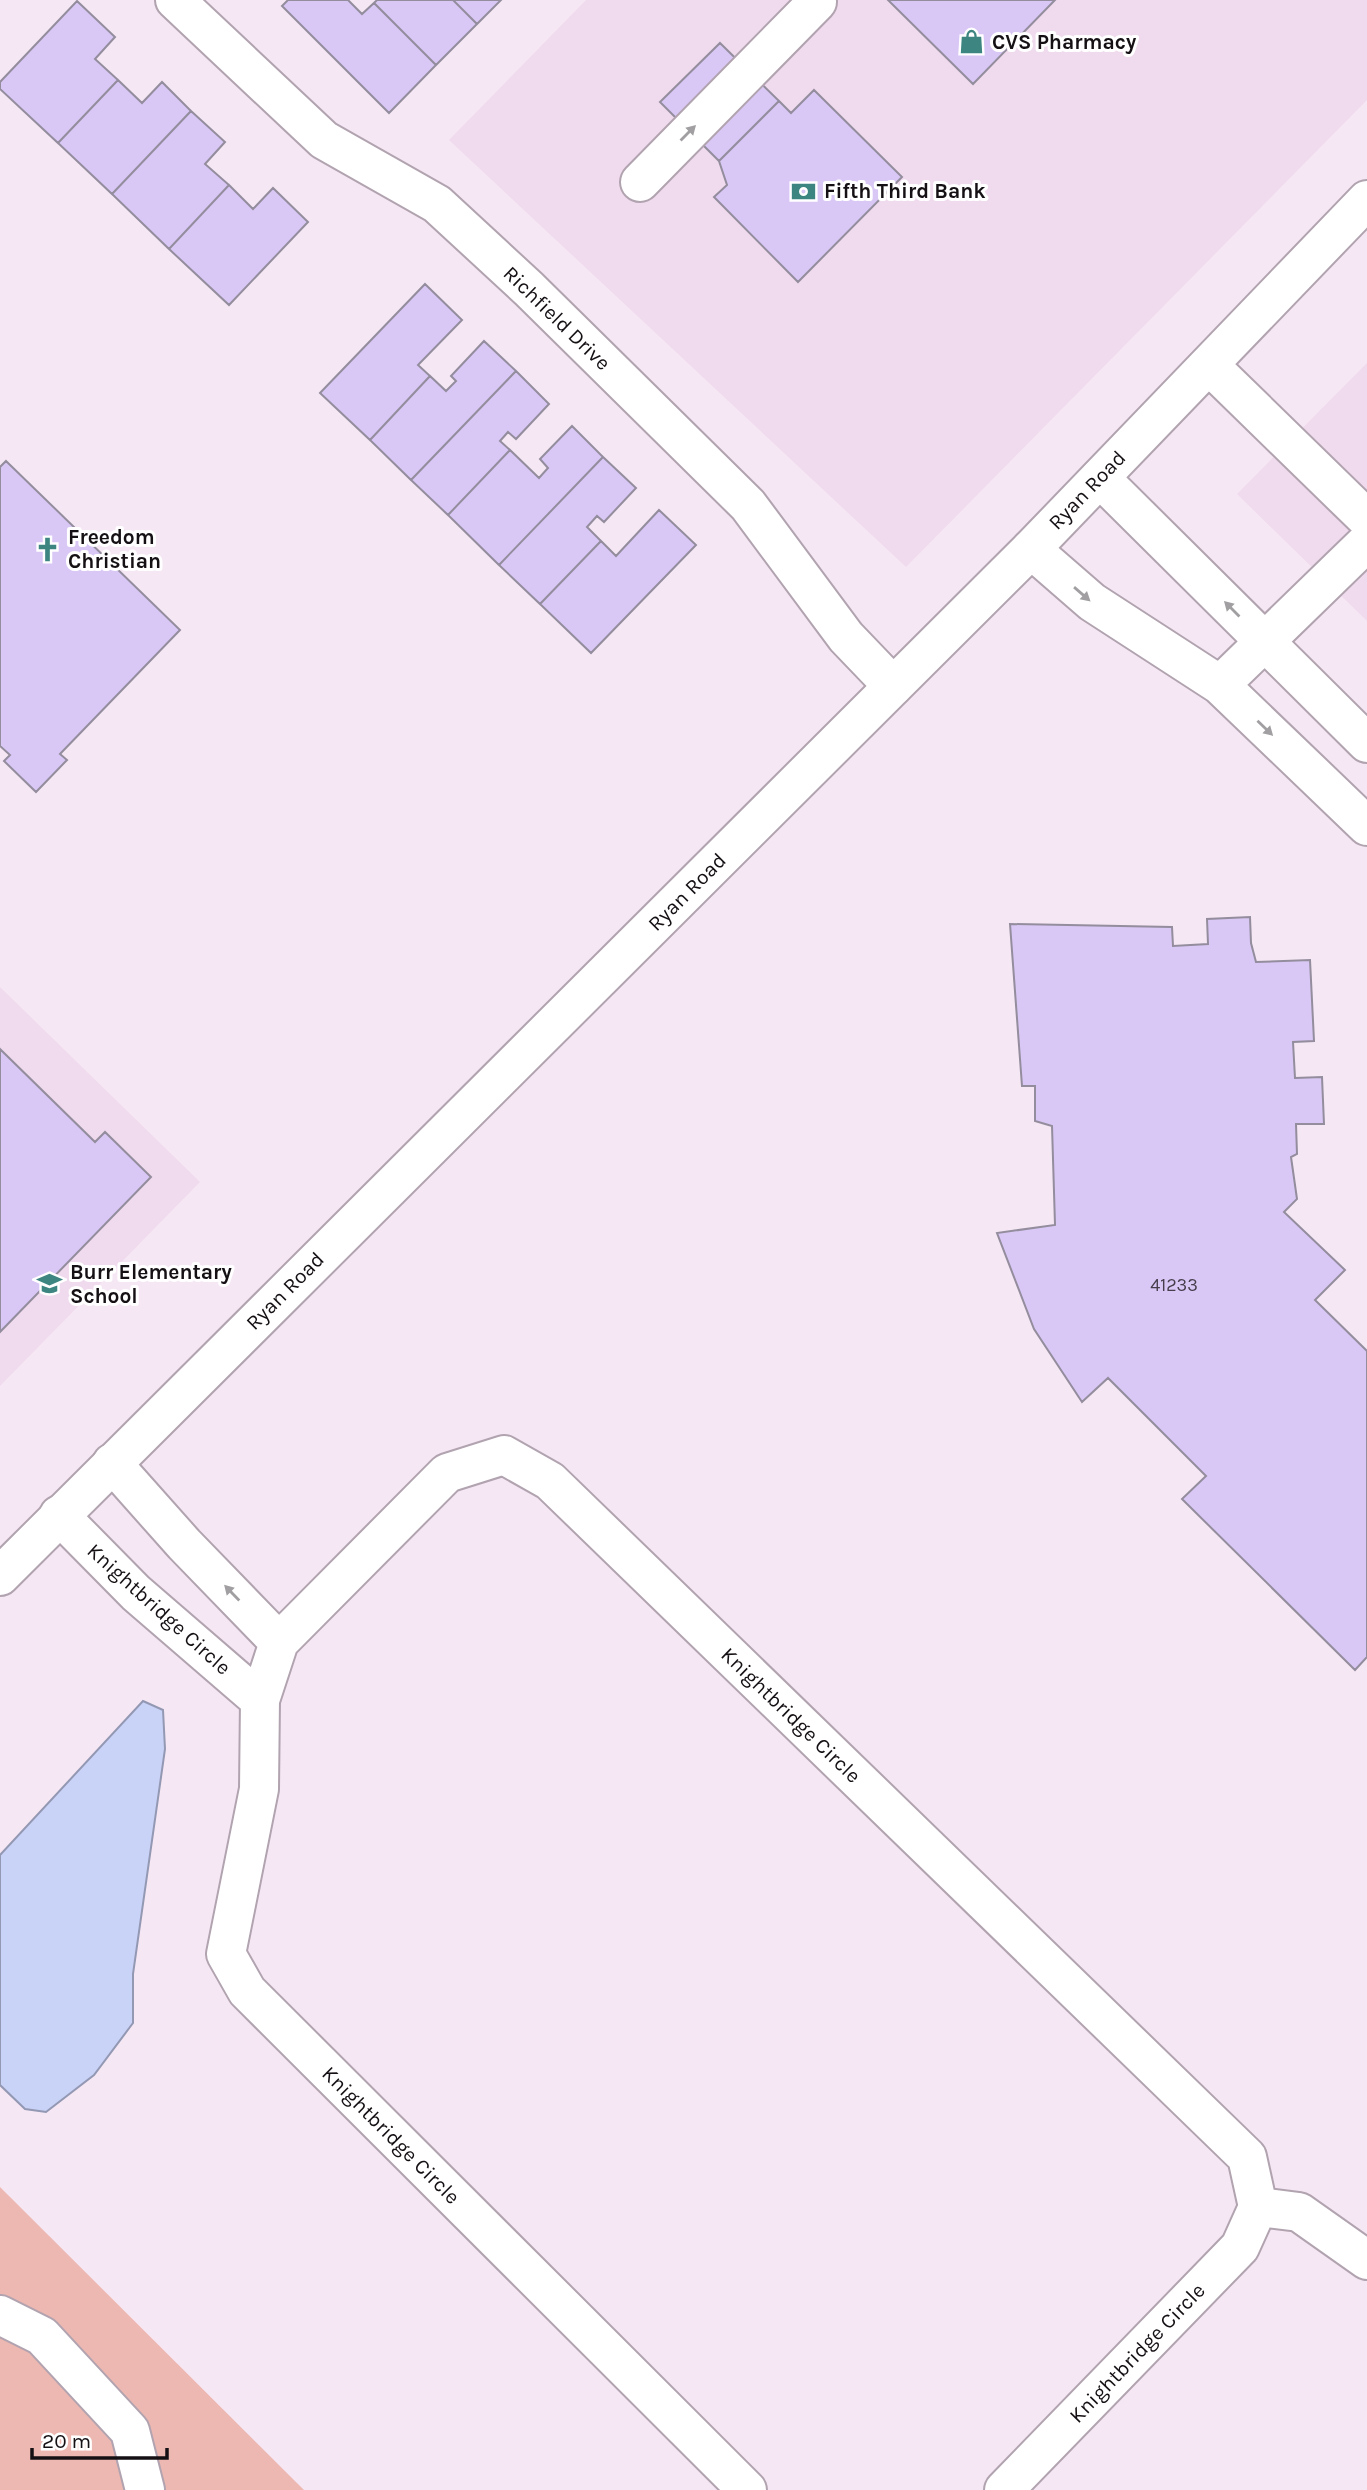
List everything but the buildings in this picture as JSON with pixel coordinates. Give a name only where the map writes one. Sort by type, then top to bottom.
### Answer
[{"type":"street","points":[[640,182],[817,2]]},
{"type":"street","name":"Richfield Drive","points":[[191,5],[324,140],[437,204],[529,289],[748,505],[846,637],[893,686]]},
{"type":"street","name":"Ryan Road","points":[[0,1576],[1031,549],[1367,200]]},
{"type":"street","points":[[1209,365],[1367,519]]},
{"type":"street","points":[[1100,478],[1367,743]]},
{"type":"street","points":[[1220,685],[1367,542]]},
{"type":"street","points":[[1031,549],[1092,602],[1220,685],[1367,827]]},
{"type":"street","name":"Knightbridge Circle","points":[[747,2490],[247,1991],[226,1954],[259,1789],[260,1700],[279,1642],[447,1473],[504,1455],[550,1481],[1247,2157],[1258,2207],[1240,2247],[1003,2490]]},
{"type":"street","points":[[112,1463],[184,1544],[279,1642]]},
{"type":"street","name":"Knightbridge Circle","points":[[59,1516],[136,1593],[260,1700]]},
{"type":"street","points":[[1258,2207],[1299,2212],[1367,2260]]},
{"type":"street","points":[[0,2315],[42,2336],[130,2431],[145,2490]]},
{"type":"shaded area","points":[[586,0],[1367,0],[1367,100],[906,567],[449,140]]},
{"type":"shaded area","points":[[1367,363],[1367,621],[1237,494]]},
{"type":"shaded area","name":"Burr Elementary School","points":[[0,987],[200,1182],[0,1386]]},
{"type":"shaded area","points":[[0,2187],[304,2490],[0,2490]]},
{"type":"water","points":[[143,1701],[163,1710],[165,1749],[133,1974],[133,2023],[94,2075],[46,2112],[25,2109],[0,2085],[0,1855]]},
{"type":"place","name":"CVS Pharmacy","points":[[972,42]]},
{"type":"place","name":"Fifth Third Bank","points":[[804,191]]},
{"type":"place","name":"Freedom Christian","points":[[48,549]]},
{"type":"place","name":"Burr Elementary School","points":[[50,1284]]}]
